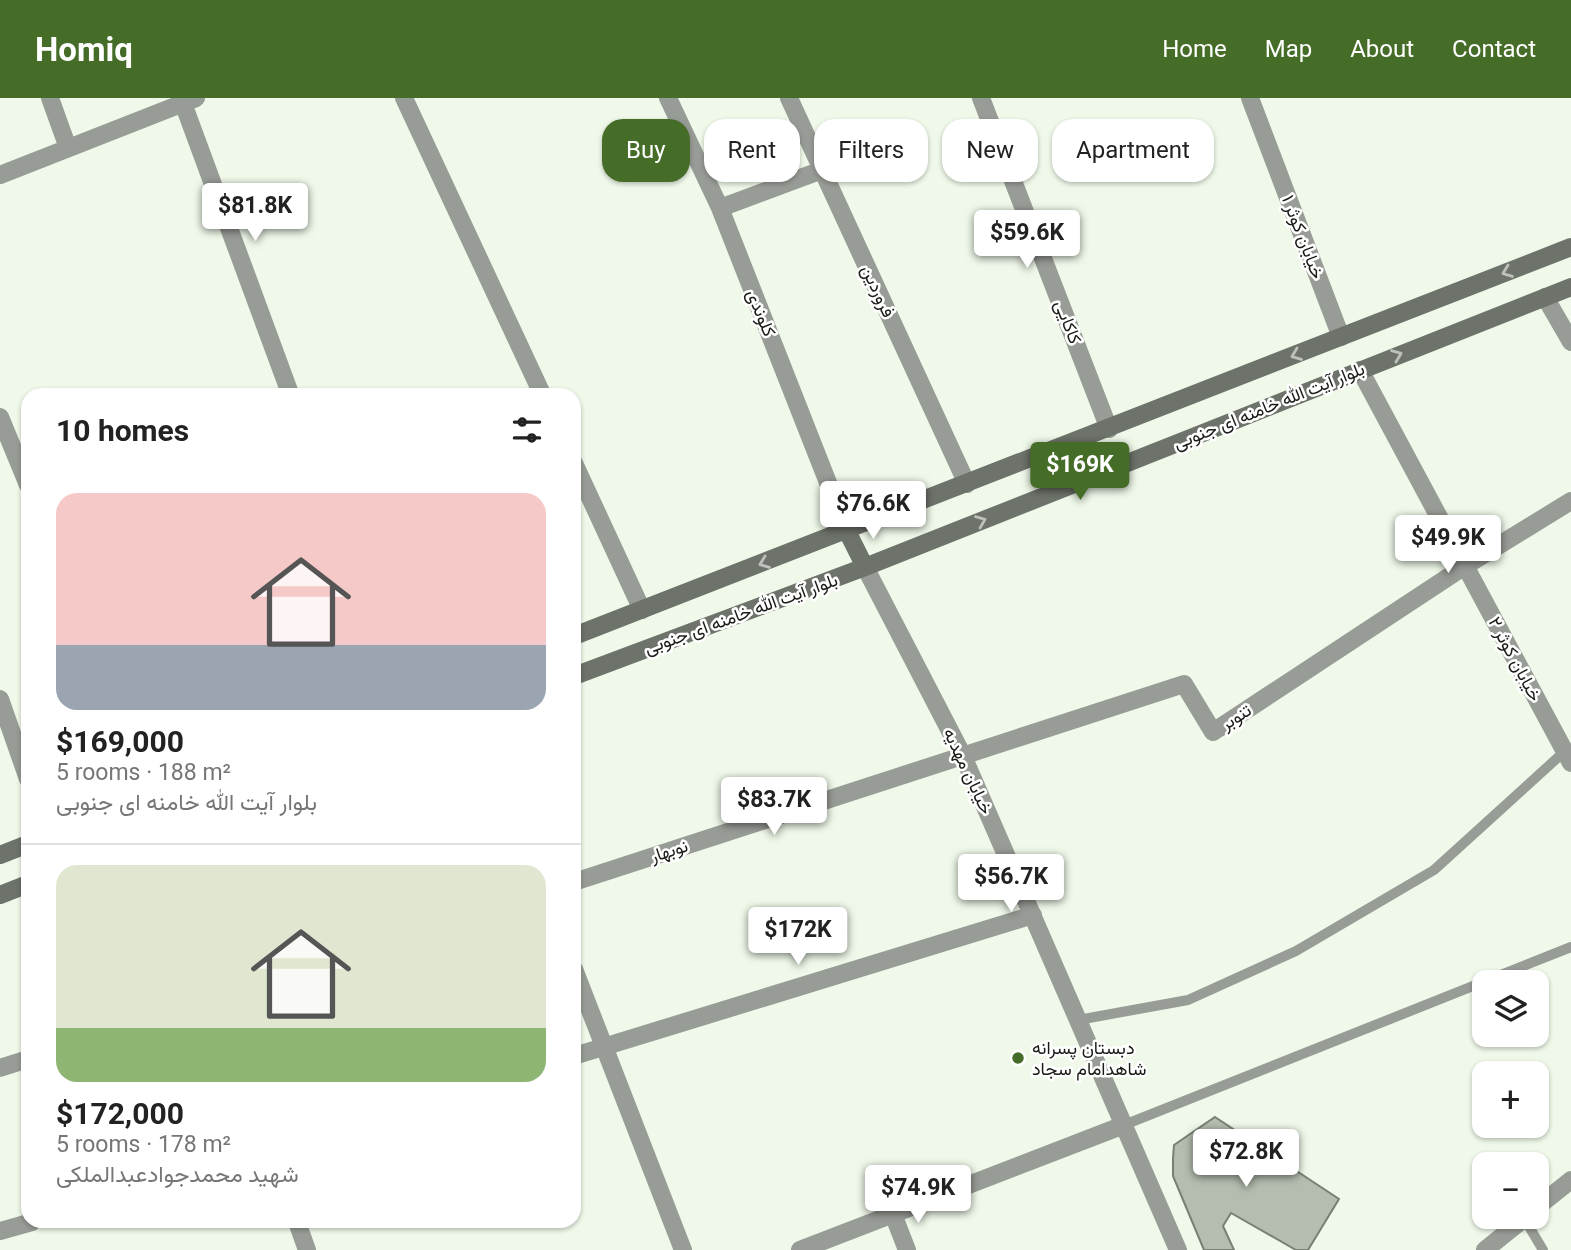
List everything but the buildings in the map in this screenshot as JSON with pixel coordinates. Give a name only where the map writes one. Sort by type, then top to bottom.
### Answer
[{"type":"main road","name":"بلوار آیت الله خامنه ای جنوبی","points":[[581,633],[1571,247]]},
{"type":"main road","name":"بلوار آیت الله خامنه ای جنوبی","points":[[581,673],[865,568],[1571,287]]},
{"type":"main road","points":[[847,531],[865,568]]},
{"type":"main road","points":[[0,855],[21,847]]},
{"type":"main road","points":[[0,895],[21,887]]},
{"type":"street","points":[[50,98],[68,148]]},
{"type":"street","points":[[404,98],[539,388]]},
{"type":"street","name":"کلوندی","points":[[668,98],[720,208],[847,531]]},
{"type":"street","name":"فروردین","points":[[789,98],[814,153]]},
{"type":"street","name":"کاکایی","points":[[981,98],[1109,429]]},
{"type":"street","name":"خیابان کوثر ۱","points":[[1250,98],[1341,337]]},
{"type":"street","points":[[0,175],[189,101],[287,388]]},
{"type":"street","points":[[720,208],[814,173]]},
{"type":"street","name":"فروردین","points":[[828,182],[967,484]]},
{"type":"street","points":[[1545,297],[1571,342]]},
{"type":"street","name":"خیابان کوثر ۲","points":[[1360,370],[1568,757]]},
{"type":"street","points":[[0,416],[21,468]]},
{"type":"street","points":[[581,478],[642,610]]},
{"type":"street","points":[[1465,566],[1571,501]]},
{"type":"street","name":"تنوبر","points":[[963,756],[1184,684],[1213,732],[1465,566]]},
{"type":"street","name":"خیابان مهدیه","points":[[865,568],[963,756],[1178,1250]]},
{"type":"street","points":[[0,699],[21,759]]},
{"type":"street","name":"نوبهار","points":[[581,880],[963,756]]},
{"type":"street","points":[[581,1054],[1032,915]]},
{"type":"street","points":[[581,987],[683,1250]]},
{"type":"street","points":[[0,1068],[21,1061]]},
{"type":"street","points":[[800,1250],[1124,1125]]},
{"type":"street","points":[[1549,1198],[1571,1180]]},
{"type":"street","points":[[893,1214],[907,1250]]},
{"type":"street","points":[[0,1231],[21,1225]]},
{"type":"street","points":[[299,1228],[307,1250]]},
{"type":"street","points":[[1485,1250],[1511,1229]]},
{"type":"lane","points":[[1078,1020],[1188,1000],[1296,951],[1434,870],[1568,757]]},
{"type":"lane","points":[[1124,1125],[1571,947]]},
{"type":"lane","points":[[1535,1229],[1543,1250]]},
{"type":"place","name":"دبستان پسرانه شاهدامام سجاد","points":[[1018,1058]]}]
